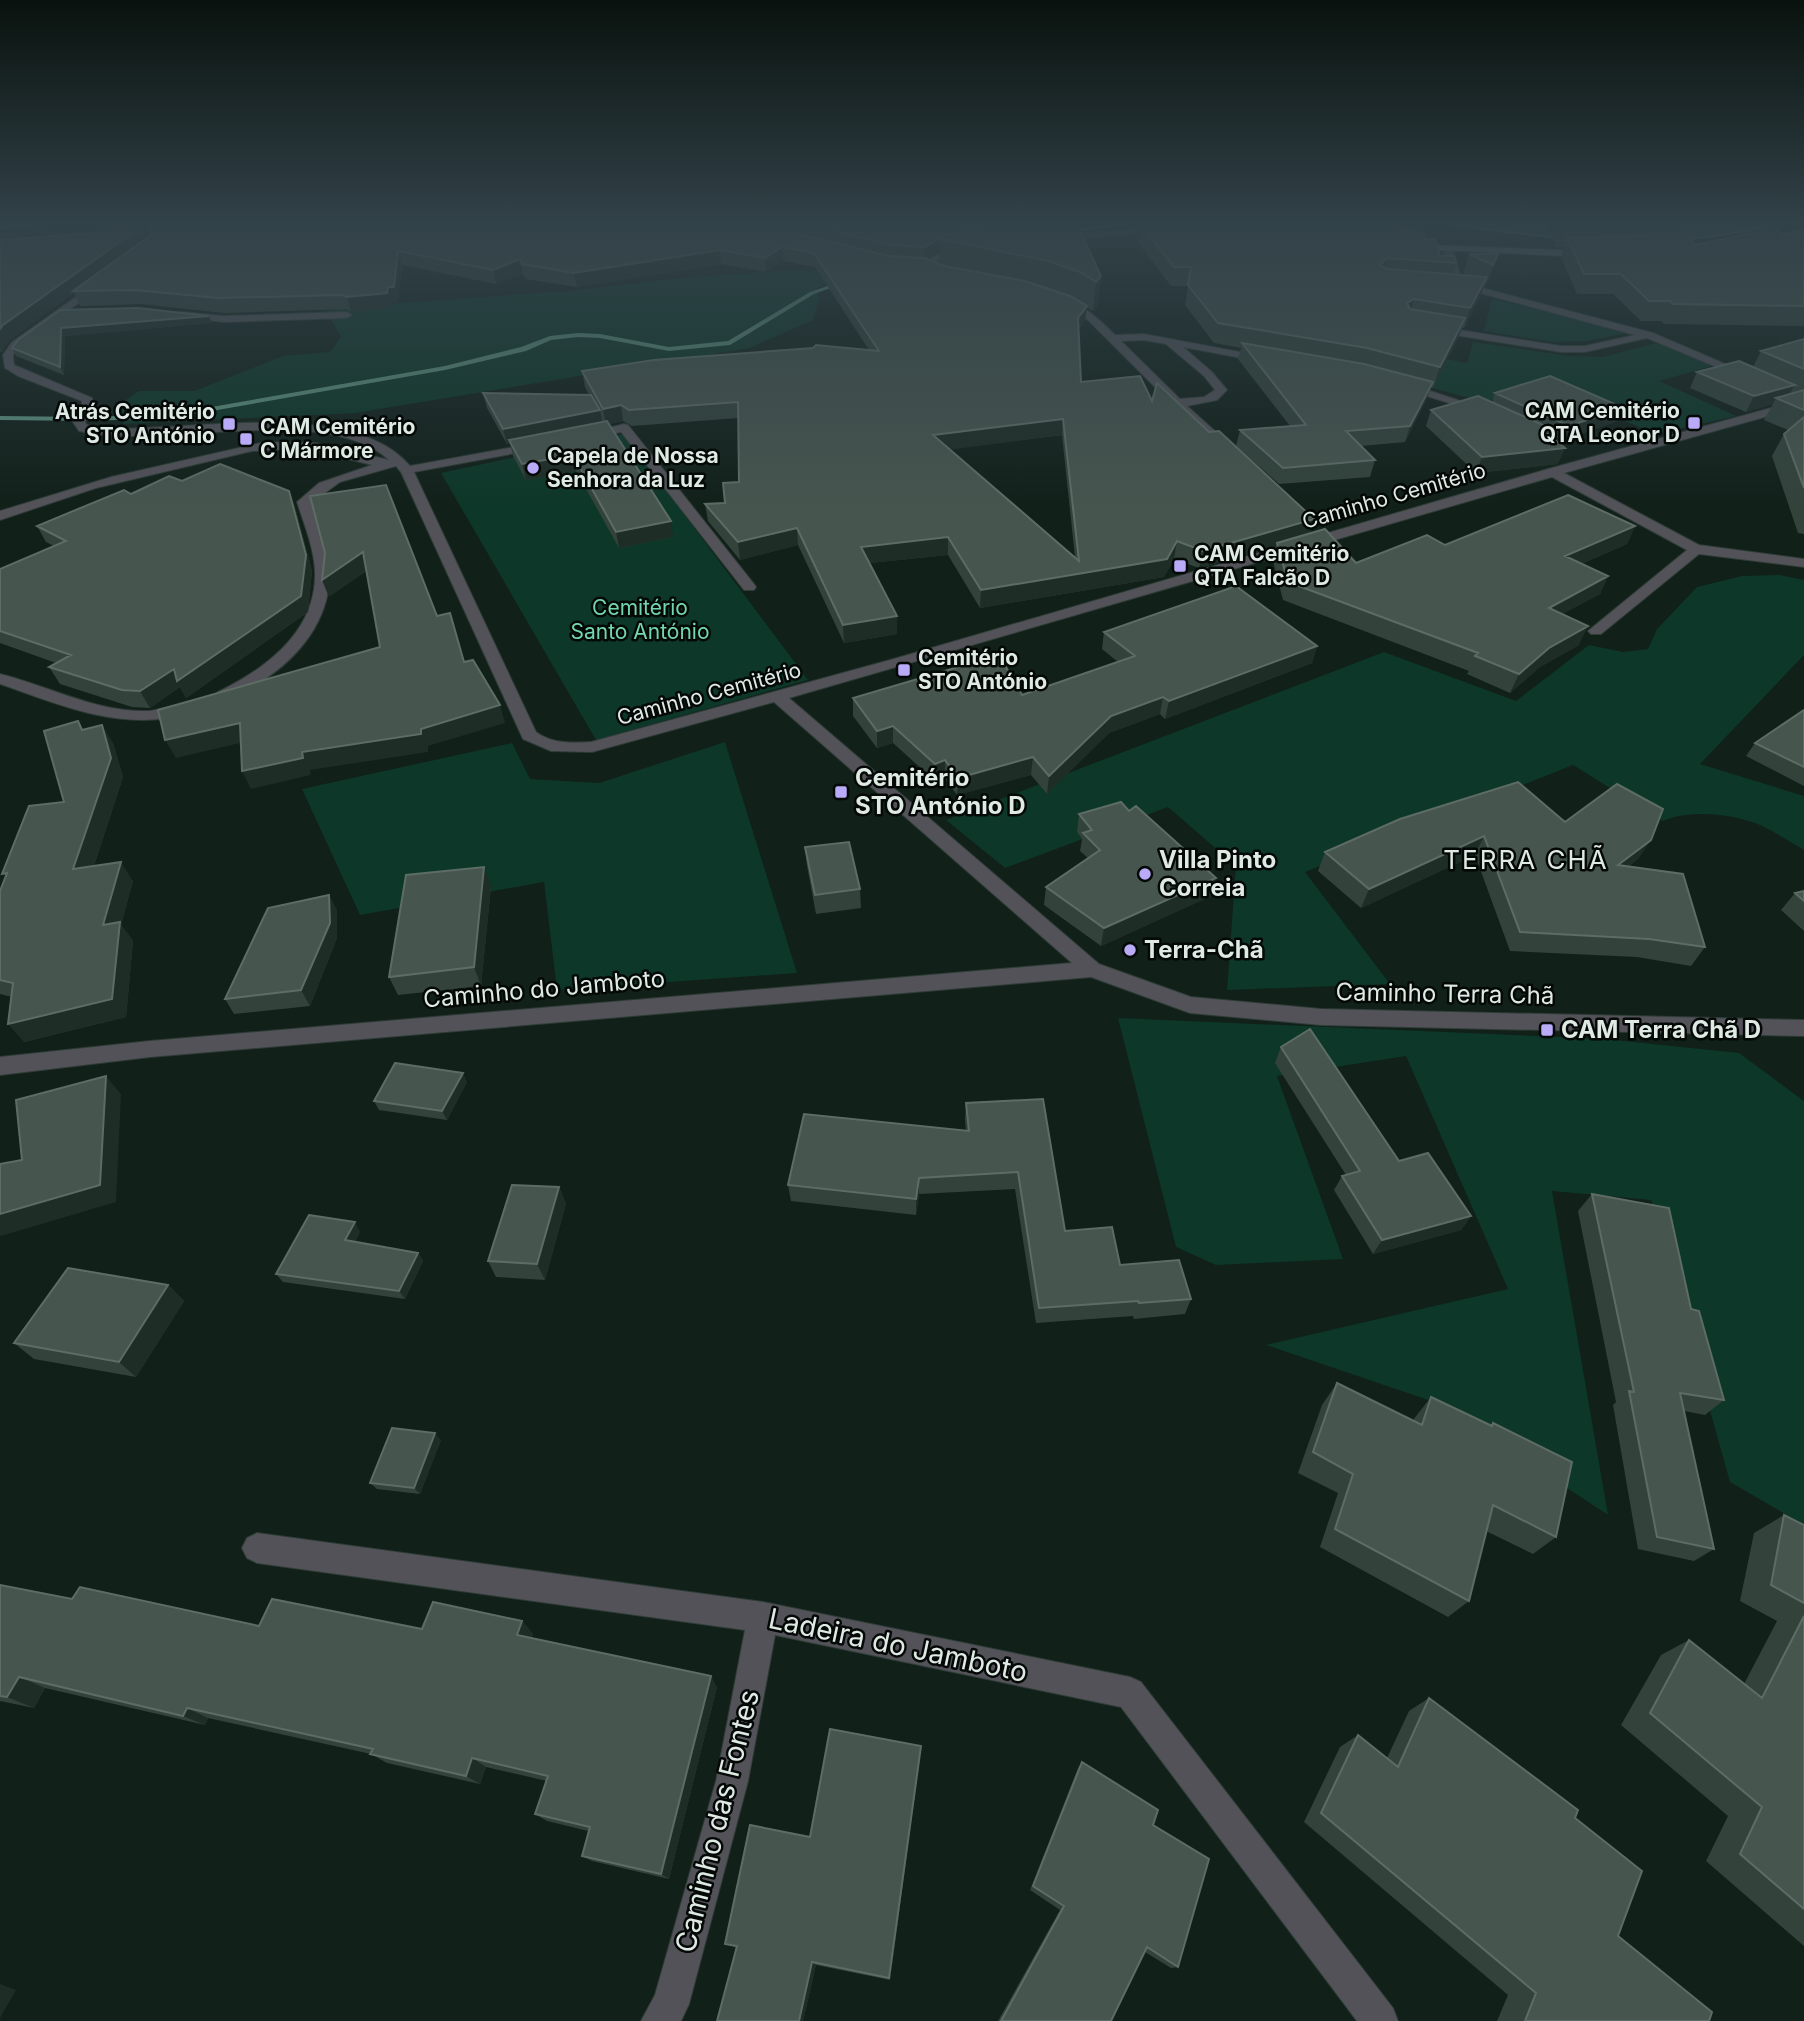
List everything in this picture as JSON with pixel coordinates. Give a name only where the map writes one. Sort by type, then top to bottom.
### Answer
[{"type":"street","points":[[52,318],[16,344],[8,355],[9,366],[22,374],[88,400],[87,409],[79,422],[83,428],[113,433],[256,427],[320,430],[377,444],[398,465]]},
{"type":"street","points":[[210,318],[265,318]]},
{"type":"street","points":[[1091,318],[1237,457]]},
{"type":"street","points":[[1586,318],[1649,335],[1756,380]]},
{"type":"street","points":[[1421,327],[1561,349],[1585,349],[1649,335]]},
{"type":"street","points":[[1111,338],[1144,337],[1283,362]]},
{"type":"street","points":[[1169,341],[1208,374],[1221,390],[1219,395],[1210,399],[1177,403]]},
{"type":"street","points":[[1385,381],[1471,404],[1495,416]]},
{"type":"street","points":[[1792,396],[1804,401]]},
{"type":"street","name":"Caminho Cemitério","points":[[398,465],[529,735],[549,746],[570,749],[592,747],[778,697],[1321,533],[1552,472],[1586,457],[1804,401]]},
{"type":"street","points":[[0,679],[95,710],[147,716],[200,705],[244,687],[283,660],[318,612],[322,571],[304,502],[309,495],[335,480],[398,465],[624,428],[749,587]]},
{"type":"street","points":[[0,516],[90,484],[264,445],[311,445],[398,465]]},
{"type":"street","points":[[1552,472],[1696,549],[1804,564]]},
{"type":"street","points":[[1595,631],[1696,549]]},
{"type":"street","points":[[778,697],[1092,969]]},
{"type":"street","name":"Caminho Terra Chã","points":[[1092,969],[1190,1005],[1321,1017],[1804,1028]]},
{"type":"street","name":"Caminho do Jamboto","points":[[0,1066],[163,1048],[1092,969]]},
{"type":"street","name":"Ladeira do Jamboto","points":[[257,1548],[763,1617],[1130,1693],[1380,2021]]},
{"type":"street","name":"Caminho das Fontes","points":[[659,2021],[671,2004],[732,1781],[763,1617]]},
{"type":"green space","points":[[330,318],[813,318],[749,348],[355,413],[124,424],[117,410],[123,402],[139,391],[195,391],[283,356],[330,352],[341,337]]},
{"type":"green space","points":[[1487,318],[1575,318],[1633,332],[1587,341],[1553,342],[1484,331]]},
{"type":"green space","points":[[1473,342],[1569,356],[1603,357],[1660,342],[1715,365],[1659,381],[1736,416],[1655,434],[1542,384],[1484,402],[1367,370],[1380,347],[1467,363]]},
{"type":"green space","name":"Cemitério Santo António","points":[[624,434],[808,680],[596,740],[441,473]]},
{"type":"green space","points":[[1780,575],[1804,580],[1804,655],[1700,764],[1804,796],[1804,850],[1760,825],[1737,818],[1699,814],[1663,821],[1573,765],[1305,872],[1390,984],[1227,990],[1236,866],[1168,807],[1005,868],[946,820],[1384,652],[1516,701],[1589,645],[1623,652],[1648,649],[1657,629],[1697,587],[1742,576]]},
{"type":"green space","points":[[725,742],[797,973],[557,990],[544,882],[360,915],[302,789],[512,743],[530,779],[599,783]]},
{"type":"green space","points":[[1118,1018],[1605,1039],[1739,1053],[1804,1101],[1804,1525],[1730,1482],[1651,1200],[1552,1191],[1608,1515],[1440,1404],[1266,1345],[1508,1289],[1406,1056],[1277,1076],[1343,1259],[1216,1265],[1176,1247]]},
{"type":"building","points":[[0,318],[12,318],[3,325],[0,329]]},
{"type":"building","points":[[48,318],[180,318],[61,328],[60,367],[12,348],[18,340]]},
{"type":"building","points":[[857,318],[1078,318],[1081,382],[1140,376],[1152,401],[1157,383],[1209,432],[1219,431],[1314,519],[1203,551],[1177,541],[1167,559],[981,590],[948,537],[861,547],[897,616],[843,625],[797,528],[738,542],[705,504],[725,503],[723,483],[739,482],[738,402],[629,410],[621,405],[603,409],[582,371],[654,360],[813,348],[816,345],[879,351]],"holes":[[[1063,419],[1079,561],[933,435]]]},
{"type":"building","points":[[1214,318],[1465,318],[1440,367],[1367,348],[1218,323]]},
{"type":"building","points":[[1804,339],[1804,369],[1761,351]]},
{"type":"building","points":[[1242,343],[1364,364],[1433,382],[1410,426],[1346,431],[1375,460],[1283,468],[1240,430],[1306,425]]},
{"type":"building","points":[[1739,361],[1795,385],[1754,396],[1697,372]]},
{"type":"building","points":[[1550,376],[1624,408],[1569,426],[1495,393]]},
{"type":"building","points":[[1804,390],[1804,410],[1776,398]]},
{"type":"building","points":[[483,393],[591,395],[600,410],[503,429]]},
{"type":"building","points":[[1478,396],[1552,429],[1545,432],[1565,448],[1482,457],[1431,410]]},
{"type":"building","points":[[1804,417],[1804,488],[1784,434]]},
{"type":"building","points":[[607,421],[671,521],[616,532],[573,455],[522,464],[509,440]]},
{"type":"building","points":[[220,464],[289,491],[306,555],[301,596],[177,681],[174,669],[140,691],[122,690],[49,667],[71,655],[0,631],[0,569],[66,541],[37,526],[124,490],[131,494],[169,476],[182,481]]},
{"type":"building","points":[[386,485],[437,616],[450,613],[464,662],[473,660],[500,705],[421,729],[421,734],[302,752],[303,758],[242,771],[240,723],[165,740],[158,710],[380,647],[363,552],[322,580],[325,553],[310,496]]},
{"type":"building","points":[[1568,495],[1635,526],[1565,556],[1608,576],[1549,608],[1588,626],[1549,648],[1519,674],[1475,656],[1478,653],[1288,582],[1277,543],[1325,529],[1356,563],[1427,535],[1445,545]]},
{"type":"building","points":[[1236,586],[1317,646],[1169,701],[1163,697],[1111,716],[1049,776],[1033,757],[958,778],[945,760],[935,764],[893,726],[877,731],[853,698],[999,655],[1022,695],[1135,656],[1104,632]]},
{"type":"building","points":[[1804,710],[1804,767],[1755,743]]},
{"type":"building","points":[[78,721],[82,730],[102,725],[111,758],[73,869],[121,862],[103,925],[120,922],[112,999],[8,1024],[13,983],[0,980],[0,891],[7,873],[2,874],[29,806],[64,802],[44,731]]},
{"type":"building","points":[[1518,782],[1565,822],[1617,784],[1663,809],[1651,840],[1618,865],[1683,874],[1705,947],[1649,939],[1520,932],[1484,836],[1369,889],[1325,852],[1400,819]]},
{"type":"building","points":[[1121,802],[1129,811],[1136,806],[1216,878],[1104,928],[1046,887],[1100,850],[1083,833],[1092,830],[1079,814]]},
{"type":"building","points":[[849,842],[860,889],[815,895],[805,847]]},
{"type":"building","points":[[484,867],[474,967],[389,977],[406,875]]},
{"type":"building","points":[[1804,891],[1804,901],[1795,893]]},
{"type":"building","points":[[329,895],[330,923],[301,990],[225,999],[268,908]]},
{"type":"building","points":[[1310,1029],[1399,1161],[1428,1153],[1471,1216],[1382,1240],[1342,1176],[1360,1171],[1281,1047]]},
{"type":"building","points":[[395,1063],[463,1073],[442,1111],[374,1101]]},
{"type":"building","points":[[106,1076],[100,1185],[0,1214],[0,1164],[22,1160],[16,1100]]},
{"type":"building","points":[[1043,1099],[1065,1231],[1112,1227],[1120,1265],[1179,1260],[1191,1299],[1039,1308],[1018,1172],[919,1178],[916,1199],[788,1185],[804,1114],[969,1131],[966,1103]]},
{"type":"building","points":[[512,1185],[559,1187],[537,1264],[488,1261]]},
{"type":"building","points":[[1592,1194],[1669,1208],[1691,1309],[1699,1311],[1724,1400],[1680,1393],[1714,1549],[1657,1537],[1629,1391],[1634,1392]]},
{"type":"building","points":[[309,1215],[355,1222],[345,1240],[418,1253],[399,1291],[276,1274]]},
{"type":"building","points":[[68,1268],[168,1285],[119,1362],[14,1343]]},
{"type":"building","points":[[1337,1383],[1422,1425],[1431,1397],[1492,1426],[1493,1423],[1572,1462],[1556,1537],[1493,1505],[1469,1601],[1335,1529],[1353,1474],[1313,1452]]},
{"type":"building","points":[[392,1428],[435,1433],[414,1488],[370,1483]]},
{"type":"building","points":[[1784,1515],[1804,1525],[1804,1603],[1771,1585]]},
{"type":"building","points":[[0,1585],[72,1599],[80,1587],[259,1626],[272,1599],[422,1629],[433,1602],[522,1621],[517,1635],[711,1676],[661,1874],[582,1856],[590,1827],[535,1814],[548,1776],[472,1758],[466,1776],[370,1754],[373,1749],[187,1708],[183,1716],[19,1677],[7,1697],[0,1696]]},
{"type":"building","points":[[1804,1616],[1804,1909],[1740,1854],[1762,1807],[1650,1713],[1689,1640],[1762,1698]]},
{"type":"building","points":[[1429,1698],[1578,1810],[1575,1818],[1642,1871],[1618,1936],[1712,2012],[1709,2021],[1525,2021],[1536,1993],[1321,1813],[1358,1735],[1398,1767]]},
{"type":"building","points":[[830,1729],[921,1746],[889,1978],[812,1962],[799,2021],[717,2021],[737,1946],[725,1944],[750,1825],[810,1837]]},
{"type":"building","points":[[1082,1762],[1158,1810],[1153,1825],[1209,1859],[1178,1967],[1147,1947],[1111,2021],[1001,2021],[1064,1906],[1033,1886]]},
{"type":"waterway","points":[[0,418],[172,416],[445,368],[523,349],[550,338],[600,336],[669,349],[730,343],[770,318]]},
{"type":"place","name":"CAM Cemitério QTA Leonor D","points":[[1694,423]]},
{"type":"place","name":"Atrás Cemitério STO António","points":[[229,424]]},
{"type":"place","name":"CAM Cemitério C Mármore","points":[[246,439]]},
{"type":"place","name":"Capela de Nossa Senhora da Luz","points":[[533,468]]},
{"type":"place","name":"CAM Cemitério QTA Falcão D","points":[[1180,566]]},
{"type":"place","name":"Cemitério STO António","points":[[904,670]]},
{"type":"place","name":"Cemitério STO António D","points":[[841,792]]},
{"type":"place","name":"Villa Pinto Correia","points":[[1145,874]]},
{"type":"place","name":"Terra-Chã","points":[[1130,950]]},
{"type":"place","name":"CAM Terra Chã D","points":[[1547,1030]]},
{"type":"district","name":"TERRA CHÃ","points":[[1526,860]]}]
